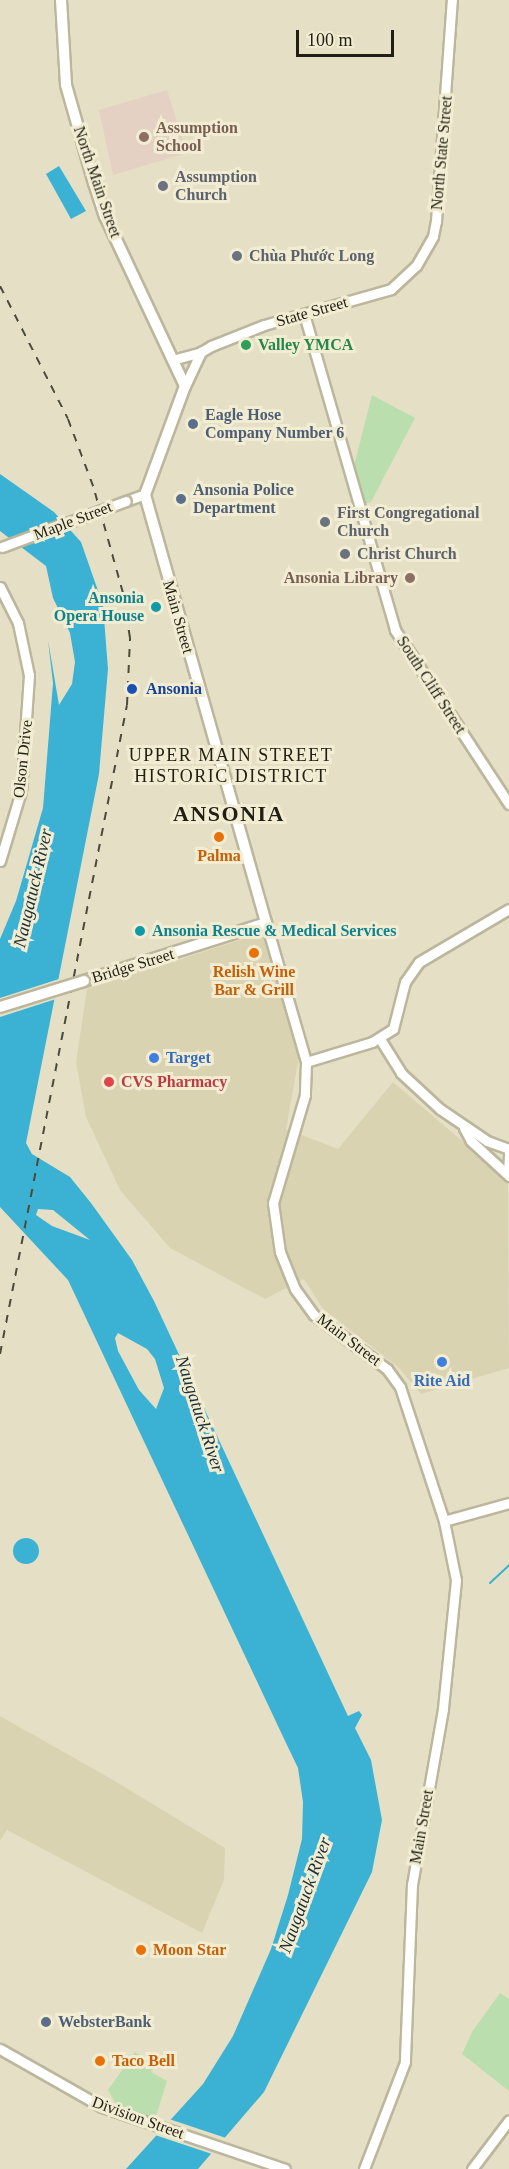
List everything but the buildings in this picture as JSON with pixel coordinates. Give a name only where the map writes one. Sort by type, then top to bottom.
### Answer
[{"type":"main road","name":"North Main Street","points":[[61,0],[66,85],[94,183],[105,216],[184,386]]},
{"type":"main road","name":"North State Street","points":[[391,290],[416,266],[433,236],[452,0]]},
{"type":"main road","name":"State Street","points":[[172,360],[201,352],[242,333],[391,290]]},
{"type":"main road","name":"South Cliff Street","points":[[304,314],[344,457],[370,539],[394,630],[509,804]]},
{"type":"main road","points":[[145,494],[184,386],[201,352]]},
{"type":"main road","name":"Maple Street","points":[[1,547],[145,494]]},
{"type":"main road","name":"Main Street","points":[[145,494],[306,1062],[305,1095],[273,1203],[280,1252],[295,1289],[314,1315],[387,1369],[400,1387],[444,1521],[456,1580],[455,1608],[443,1709],[412,1884],[405,2057],[395,2094],[364,2169]]},
{"type":"main road","name":"Olson Drive","points":[[0,587],[21,634],[29,691],[21,791],[0,861]]},
{"type":"main road","points":[[306,1062],[380,1039],[397,1022],[405,982],[419,962],[509,909]]},
{"type":"main road","name":"Bridge Street","points":[[0,1007],[266,923]]},
{"type":"main road","points":[[380,1039],[401,1073],[463,1126],[509,1151],[508,1175]]},
{"type":"main road","points":[[463,1126],[471,1141],[508,1175]]},
{"type":"main road","points":[[444,1521],[509,1503]]},
{"type":"main road","name":"Division Street","points":[[0,2049],[90,2102],[281,2168]]},
{"type":"main road","points":[[472,2169],[509,2120]]},
{"type":"shaded area","name":"Assumption School","points":[[167,90],[187,153],[113,175],[99,110]]},
{"type":"shaded area","points":[[262,933],[299,1057],[286,1129],[338,1149],[393,1082],[508,1180],[509,1368],[421,1394],[398,1367],[323,1309],[304,1279],[265,1299],[170,1248],[120,1190],[86,1117],[76,1062],[87,989]]},
{"type":"shaded area","points":[[0,1716],[115,1781],[225,1848],[224,1880],[202,1933],[7,1830],[0,1841]]},
{"type":"green space","points":[[372,395],[415,418],[371,502],[364,504],[353,470]]},
{"type":"green space","points":[[500,1993],[509,1999],[509,2091],[462,2054],[472,2032]]},
{"type":"green space","points":[[135,2052],[154,2066],[151,2072],[167,2081],[155,2119],[117,2106],[108,2090]]},
{"type":"water","points":[[59,166],[86,211],[71,219],[46,174]]},
{"type":"water","name":"Naugatuck River","points":[[0,474],[54,512],[81,542],[103,605],[108,669],[99,774],[26,1143],[32,1154],[70,1177],[132,1260],[154,1301],[348,1716],[359,1711],[362,1715],[355,1728],[371,1760],[382,1820],[372,1872],[264,2092],[198,2169],[126,2169],[203,2084],[233,2036],[271,1949],[288,1895],[302,1839],[303,1802],[298,1768],[68,1280],[0,1207],[0,939],[16,901],[43,808],[53,683],[48,640],[59,705],[72,684],[75,662],[70,633],[53,598],[46,566],[0,531]],"holes":[[[38,1209],[53,1210],[90,1240],[52,1226],[36,1215]],[[118,1333],[147,1349],[155,1359],[164,1388],[156,1409],[139,1390],[118,1351],[115,1338]]]},
{"type":"water","points":[[26,1538],[36,1541],[39,1551],[36,1561],[26,1564],[16,1561],[13,1551],[16,1541]]},
{"type":"pier","points":[[64,518],[73,528],[18,548],[6,539]]},
{"type":"pier","points":[[59,979],[56,999],[0,1017],[0,998]]},
{"type":"pier","points":[[169,2119],[229,2139],[215,2155],[155,2135]]},
{"type":"waterway","points":[[490,1583],[509,1565]]},
{"type":"railway","points":[[0,286],[68,419],[93,486]]},
{"type":"railway","points":[[0,1354],[127,705],[130,638],[123,593],[95,493]]},
{"type":"place","name":"Assumption School","points":[[144,137]]},
{"type":"place","name":"Assumption Church","points":[[163,186]]},
{"type":"place","name":"Chùa Phước Long","points":[[237,256]]},
{"type":"place","name":"Valley YMCA","points":[[246,345]]},
{"type":"place","name":"Eagle Hose Company Number 6","points":[[193,424]]},
{"type":"place","name":"Ansonia Police Department","points":[[181,499]]},
{"type":"place","name":"First Congregational Church","points":[[325,522]]},
{"type":"place","name":"Christ Church","points":[[345,554]]},
{"type":"place","name":"Ansonia Library","points":[[410,578]]},
{"type":"place","name":"Ansonia Opera House","points":[[156,607]]},
{"type":"place","name":"Ansonia","points":[[132,689]]},
{"type":"place","name":"Palma","points":[[219,837]]},
{"type":"place","name":"Ansonia Rescue & Medical Services","points":[[140,931]]},
{"type":"place","name":"Relish Wine Bar & Grill","points":[[254,953]]},
{"type":"place","name":"Target","points":[[154,1058]]},
{"type":"place","name":"CVS Pharmacy","points":[[109,1082]]},
{"type":"place","name":"Rite Aid","points":[[442,1362]]},
{"type":"place","name":"Moon Star","points":[[141,1950]]},
{"type":"place","name":"WebsterBank","points":[[46,2022]]},
{"type":"place","name":"Taco Bell","points":[[100,2061]]},
{"type":"district","name":"UPPER MAIN STREET HISTORIC DISTRICT","points":[[231,766]]},
{"type":"district","name":"ANSONIA","points":[[229,814]]}]
